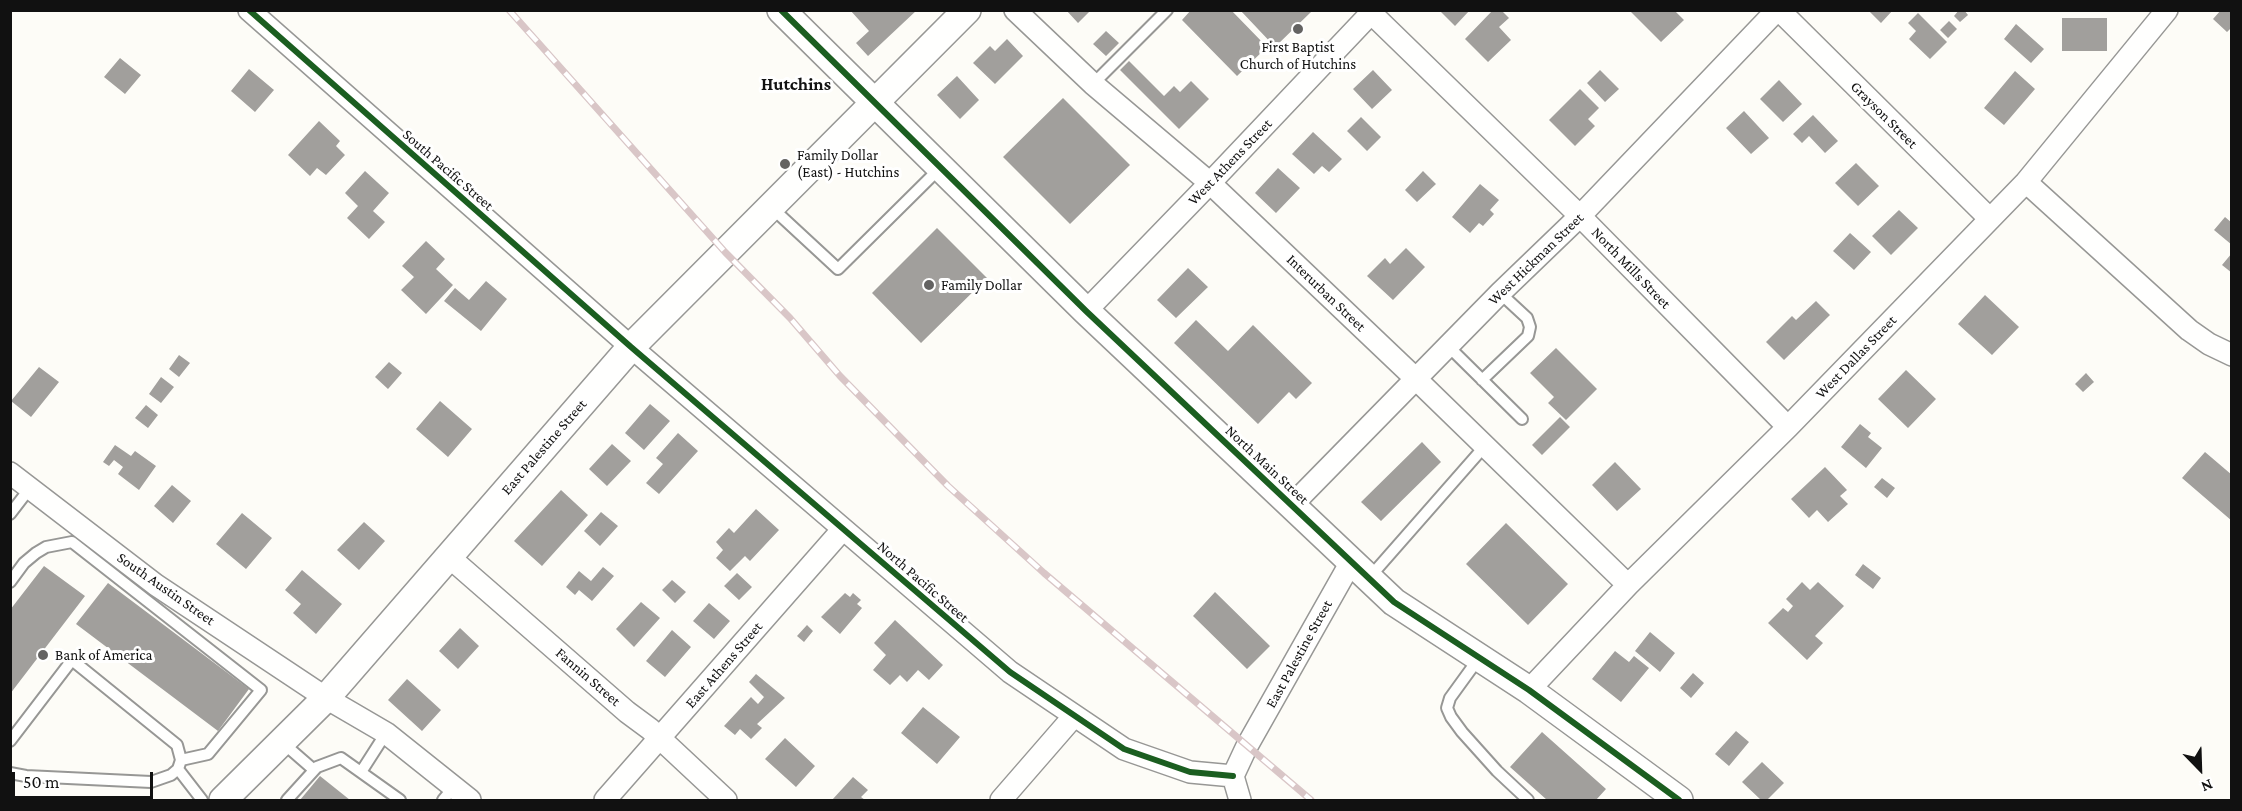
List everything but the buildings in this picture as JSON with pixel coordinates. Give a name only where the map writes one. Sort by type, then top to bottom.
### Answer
[{"type":"street","name":"South Pacific Street","points":[[249,10],[631,347]]},
{"type":"street","name":"North Main Street","points":[[781,10],[1086,311],[1394,602],[1529,690],[1674,799]]},
{"type":"street","name":"East Palestine Street","points":[[224,801],[326,698],[631,347],[967,10]]},
{"type":"street","name":"Interurban Street","points":[[1015,10],[1094,84],[1210,183],[1628,585]]},
{"type":"street","name":"West Hickman Street","points":[[1292,505],[1500,293],[1580,216],[1778,10]]},
{"type":"street","name":"Grayson Street","points":[[1778,10],[1990,219]]},
{"type":"street","name":"West Dallas Street","points":[[1529,690],[1628,585],[1788,427],[2026,182],[2167,10]]},
{"type":"street","name":"North Mills Street","points":[[1371,11],[1580,216],[1788,427]]},
{"type":"street","name":"West Athens Street","points":[[1086,311],[1371,11]]},
{"type":"street","points":[[2026,182],[2189,330],[2209,344],[2232,355]]},
{"type":"street","name":"North Pacific Street","points":[[631,347],[1010,672],[1124,749],[1190,772],[1233,776]]},
{"type":"street","name":"South Austin Street","points":[[10,473],[156,585],[326,698],[386,733],[455,796]]},
{"type":"street","name":"East Athens Street","points":[[605,801],[843,529]]},
{"type":"street","name":"Fannin Street","points":[[448,556],[659,738],[726,801]]},
{"type":"street","name":"East Palestine Street","points":[[1233,776],[1247,746],[1360,570]]},
{"type":"street","points":[[1001,801],[1074,716]]},
{"type":"street","points":[[1233,776],[1240,801]]},
{"type":"lane","points":[[1094,84],[1167,10]]},
{"type":"lane","points":[[771,207],[838,269],[940,168]]},
{"type":"lane","points":[[1482,380],[1528,336],[1530,327],[1527,318],[1500,293]]},
{"type":"lane","points":[[1448,346],[1522,419]]},
{"type":"lane","points":[[1360,570],[1484,447]]},
{"type":"lane","points":[[10,514],[30,488]]},
{"type":"lane","points":[[10,582],[24,563],[36,553],[46,547],[72,542],[261,690],[208,754],[179,765],[163,779],[151,782],[10,773]]},
{"type":"lane","points":[[1479,657],[1450,698],[1448,708],[1451,717],[1497,771],[1528,801]]},
{"type":"lane","points":[[10,741],[72,660],[177,745],[179,765],[202,801]]},
{"type":"lane","points":[[361,772],[386,733]]},
{"type":"lane","points":[[281,742],[314,770]]},
{"type":"lane","points":[[287,801],[317,767],[341,758],[400,801]]},
{"type":"railway","points":[[509,10],[725,252],[790,318],[840,376],[948,486],[1044,573],[1311,800]]},
{"type":"cycle path","points":[[249,10],[631,347],[1010,672],[1124,749],[1190,772],[1233,776]]},
{"type":"cycle path","points":[[781,10],[1086,311],[1394,602],[1529,690],[1679,800]]},
{"type":"place","name":"First Baptist Church of Hutchins","points":[[1298,29]]},
{"type":"place","name":"Family Dollar (East) - Hutchins","points":[[785,164]]},
{"type":"place","name":"Family Dollar","points":[[929,285]]},
{"type":"place","name":"Bank of America","points":[[43,655]]},
{"type":"district","name":"Hutchins","points":[[796,84]]}]
